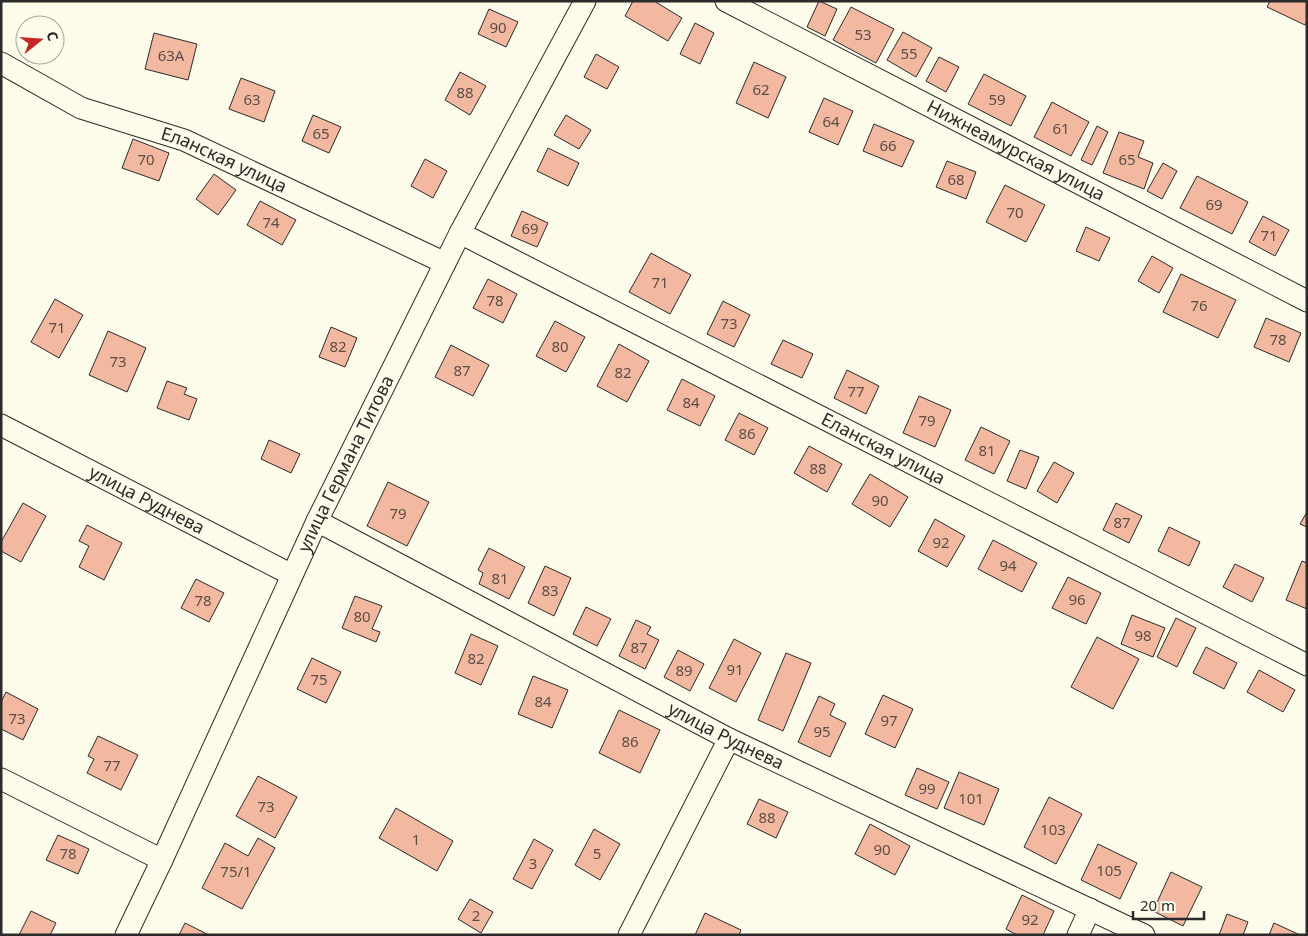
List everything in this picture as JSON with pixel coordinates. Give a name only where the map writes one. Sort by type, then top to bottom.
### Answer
[{"type":"street","name":"улица Германа Титова","points":[[126,935],[317,522],[460,233],[585,1]]},
{"type":"street","name":"Нижнеамурская улица","points":[[726,1],[1307,301]]},
{"type":"street","name":"Еланская улица","points":[[1,64],[81,108],[184,140],[445,263]]},
{"type":"street","name":"Еланская улица","points":[[460,233],[1307,665]]},
{"type":"street","name":"улица Руднева","points":[[1,425],[292,575]]},
{"type":"street","name":"улица Руднева","points":[[317,522],[729,739],[1144,935]]},
{"type":"street","points":[[629,935],[729,739]]},
{"type":"street","points":[[1,778],[162,860]]},
{"type":"street","points":[[1078,935],[1090,909]]},
{"type":"building","points":[[633,1],[654,1],[682,18],[668,41],[625,16]]},
{"type":"building","points":[[819,1],[837,9],[825,36],[807,27]]},
{"type":"building","points":[[1270,1],[1307,1],[1307,21],[1305,25],[1267,7]]},
{"type":"building","points":[[851,7],[894,29],[876,63],[833,40]]},
{"type":"building","points":[[489,9],[518,22],[506,47],[478,34]]},
{"type":"building","points":[[695,23],[714,33],[700,64],[680,54]]},
{"type":"building","points":[[903,32],[932,48],[916,77],[887,60]]},
{"type":"building","points":[[154,33],[197,44],[188,80],[145,69]]},
{"type":"building","points":[[596,54],[619,67],[607,89],[584,77]]},
{"type":"building","points":[[939,57],[959,67],[946,92],[926,81]]},
{"type":"building","points":[[754,62],[786,77],[768,118],[736,103]]},
{"type":"building","points":[[460,72],[486,86],[470,115],[445,100]]},
{"type":"building","points":[[984,74],[1026,96],[1011,126],[968,104]]},
{"type":"building","points":[[241,78],[275,91],[264,122],[229,109]]},
{"type":"building","points":[[824,98],[853,111],[838,145],[809,132]]},
{"type":"building","points":[[1052,102],[1089,122],[1071,156],[1034,137]]},
{"type":"building","points":[[313,115],[341,127],[329,153],[302,141]]},
{"type":"building","points":[[566,115],[591,130],[579,149],[554,135]]},
{"type":"building","points":[[874,124],[914,141],[902,167],[863,151]]},
{"type":"building","points":[[1097,126],[1108,132],[1092,165],[1081,160]]},
{"type":"building","points":[[1119,132],[1144,141],[1138,157],[1153,163],[1144,189],[1103,173]]},
{"type":"building","points":[[133,139],[169,153],[159,181],[122,168]]},
{"type":"building","points":[[548,148],[579,163],[568,186],[537,171]]},
{"type":"building","points":[[425,159],[447,171],[433,198],[411,186]]},
{"type":"building","points":[[947,161],[976,172],[966,199],[936,187]]},
{"type":"building","points":[[1163,163],[1177,171],[1162,199],[1147,191]]},
{"type":"building","points":[[214,174],[236,190],[218,215],[196,199]]},
{"type":"building","points":[[1197,176],[1248,202],[1232,234],[1180,208]]},
{"type":"building","points":[[1005,185],[1045,205],[1026,242],[986,222]]},
{"type":"building","points":[[260,201],[296,220],[282,245],[247,225]]},
{"type":"building","points":[[522,211],[548,223],[537,247],[511,236]]},
{"type":"building","points":[[1263,216],[1289,230],[1275,256],[1249,242]]},
{"type":"building","points":[[1086,227],[1110,238],[1099,261],[1076,251]]},
{"type":"building","points":[[651,253],[691,275],[670,314],[629,292]]},
{"type":"building","points":[[1152,256],[1173,268],[1159,293],[1138,281]]},
{"type":"building","points":[[1181,274],[1236,300],[1218,338],[1163,312]]},
{"type":"building","points":[[488,279],[517,294],[503,323],[473,308]]},
{"type":"building","points":[[55,299],[83,315],[59,358],[31,342]]},
{"type":"building","points":[[723,301],[750,315],[734,347],[707,334]]},
{"type":"building","points":[[1266,318],[1301,333],[1289,362],[1254,347]]},
{"type":"building","points":[[555,321],[585,337],[566,372],[536,356]]},
{"type":"building","points":[[331,327],[357,338],[345,367],[319,357]]},
{"type":"building","points":[[108,331],[146,348],[127,392],[89,375]]},
{"type":"building","points":[[783,340],[813,354],[802,378],[771,364]]},
{"type":"building","points":[[619,344],[649,361],[627,402],[597,386]]},
{"type":"building","points":[[451,345],[489,365],[473,396],[435,377]]},
{"type":"building","points":[[847,370],[879,386],[866,414],[834,398]]},
{"type":"building","points":[[682,379],[715,396],[700,426],[667,410]]},
{"type":"building","points":[[167,381],[187,388],[184,394],[197,399],[189,420],[157,408]]},
{"type":"building","points":[[919,396],[951,410],[935,447],[903,433]]},
{"type":"building","points":[[739,413],[768,428],[754,455],[725,440]]},
{"type":"building","points":[[981,427],[1010,441],[994,474],[965,460]]},
{"type":"building","points":[[269,440],[300,454],[291,473],[261,459]]},
{"type":"building","points":[[809,446],[842,464],[827,492],[794,473]]},
{"type":"building","points":[[1020,450],[1039,457],[1026,489],[1007,481]]},
{"type":"building","points":[[1054,462],[1074,473],[1057,503],[1037,491]]},
{"type":"building","points":[[870,474],[908,497],[890,527],[852,504]]},
{"type":"building","points":[[388,482],[429,502],[407,546],[367,526]]},
{"type":"building","points":[[23,503],[46,516],[21,562],[1,551],[1,542]]},
{"type":"building","points":[[1116,503],[1142,516],[1129,543],[1103,530]]},
{"type":"building","points":[[1307,512],[1307,527],[1300,524]]},
{"type":"building","points":[[935,519],[965,536],[947,567],[918,551]]},
{"type":"building","points":[[87,525],[122,543],[104,580],[79,567],[89,546],[79,541]]},
{"type":"building","points":[[1169,527],[1200,542],[1189,566],[1158,551]]},
{"type":"building","points":[[993,540],[1037,563],[1022,592],[978,569]]},
{"type":"building","points":[[489,548],[525,567],[509,599],[479,584],[483,573],[478,570]]},
{"type":"building","points":[[1302,561],[1307,563],[1307,609],[1286,600]]},
{"type":"building","points":[[1235,564],[1264,578],[1252,602],[1223,587]]},
{"type":"building","points":[[545,566],[571,578],[554,616],[528,603]]},
{"type":"building","points":[[1068,577],[1101,593],[1086,624],[1052,608]]},
{"type":"building","points":[[196,579],[224,593],[209,622],[181,608]]},
{"type":"building","points":[[355,596],[382,606],[372,629],[380,632],[376,642],[342,628]]},
{"type":"building","points":[[586,607],[611,619],[597,646],[573,634]]},
{"type":"building","points":[[1132,615],[1165,628],[1153,657],[1121,644]]},
{"type":"building","points":[[1176,618],[1196,628],[1177,667],[1157,657]]},
{"type":"building","points":[[636,620],[651,627],[647,634],[659,640],[645,669],[619,656]]},
{"type":"building","points":[[471,634],[498,646],[481,685],[455,673]]},
{"type":"building","points":[[1097,637],[1139,659],[1113,709],[1071,687]]},
{"type":"building","points":[[734,639],[761,653],[736,702],[709,688]]},
{"type":"building","points":[[1206,647],[1237,663],[1224,689],[1193,673]]},
{"type":"building","points":[[678,650],[704,664],[690,691],[664,677]]},
{"type":"building","points":[[786,653],[811,663],[783,731],[758,720]]},
{"type":"building","points":[[312,658],[341,672],[326,703],[297,689]]},
{"type":"building","points":[[1259,670],[1295,690],[1283,712],[1247,692]]},
{"type":"building","points":[[533,676],[568,690],[552,728],[518,714]]},
{"type":"building","points":[[6,692],[38,709],[23,740],[1,729],[1,702]]},
{"type":"building","points":[[883,695],[913,709],[895,748],[865,734]]},
{"type":"building","points":[[819,696],[835,704],[830,715],[846,723],[830,757],[798,742]]},
{"type":"building","points":[[619,710],[660,730],[640,773],[599,753]]},
{"type":"building","points":[[98,736],[138,755],[121,790],[87,773],[94,759],[88,756]]},
{"type":"building","points":[[917,768],[949,782],[937,809],[905,795]]},
{"type":"building","points":[[959,772],[999,789],[984,825],[944,808]]},
{"type":"building","points":[[258,776],[297,797],[275,838],[236,816]]},
{"type":"building","points":[[1049,797],[1082,814],[1056,864],[1024,847]]},
{"type":"building","points":[[759,799],[788,812],[776,838],[747,824]]},
{"type":"building","points":[[396,808],[453,841],[437,871],[379,838]]},
{"type":"building","points":[[870,824],[910,846],[895,875],[855,854]]},
{"type":"building","points":[[594,829],[620,844],[600,880],[575,865]]},
{"type":"building","points":[[58,835],[89,849],[78,874],[46,860]]},
{"type":"building","points":[[258,838],[275,848],[242,909],[202,888],[225,843],[248,856]]},
{"type":"building","points":[[534,839],[553,850],[532,889],[513,879]]},
{"type":"building","points":[[1098,844],[1137,863],[1120,899],[1081,880]]},
{"type":"building","points":[[1171,872],[1202,887],[1183,926],[1153,911]]},
{"type":"building","points":[[1022,895],[1054,911],[1043,935],[1017,935],[1006,929]]},
{"type":"building","points":[[470,899],[493,912],[481,933],[458,919]]},
{"type":"building","points":[[31,911],[56,923],[50,935],[19,935]]},
{"type":"building","points":[[705,913],[741,930],[739,935],[695,935]]},
{"type":"building","points":[[1227,914],[1248,922],[1243,935],[1219,935]]},
{"type":"building","points":[[185,923],[209,935],[179,935]]},
{"type":"building","points":[[1274,923],[1300,935],[1269,935]]}]
